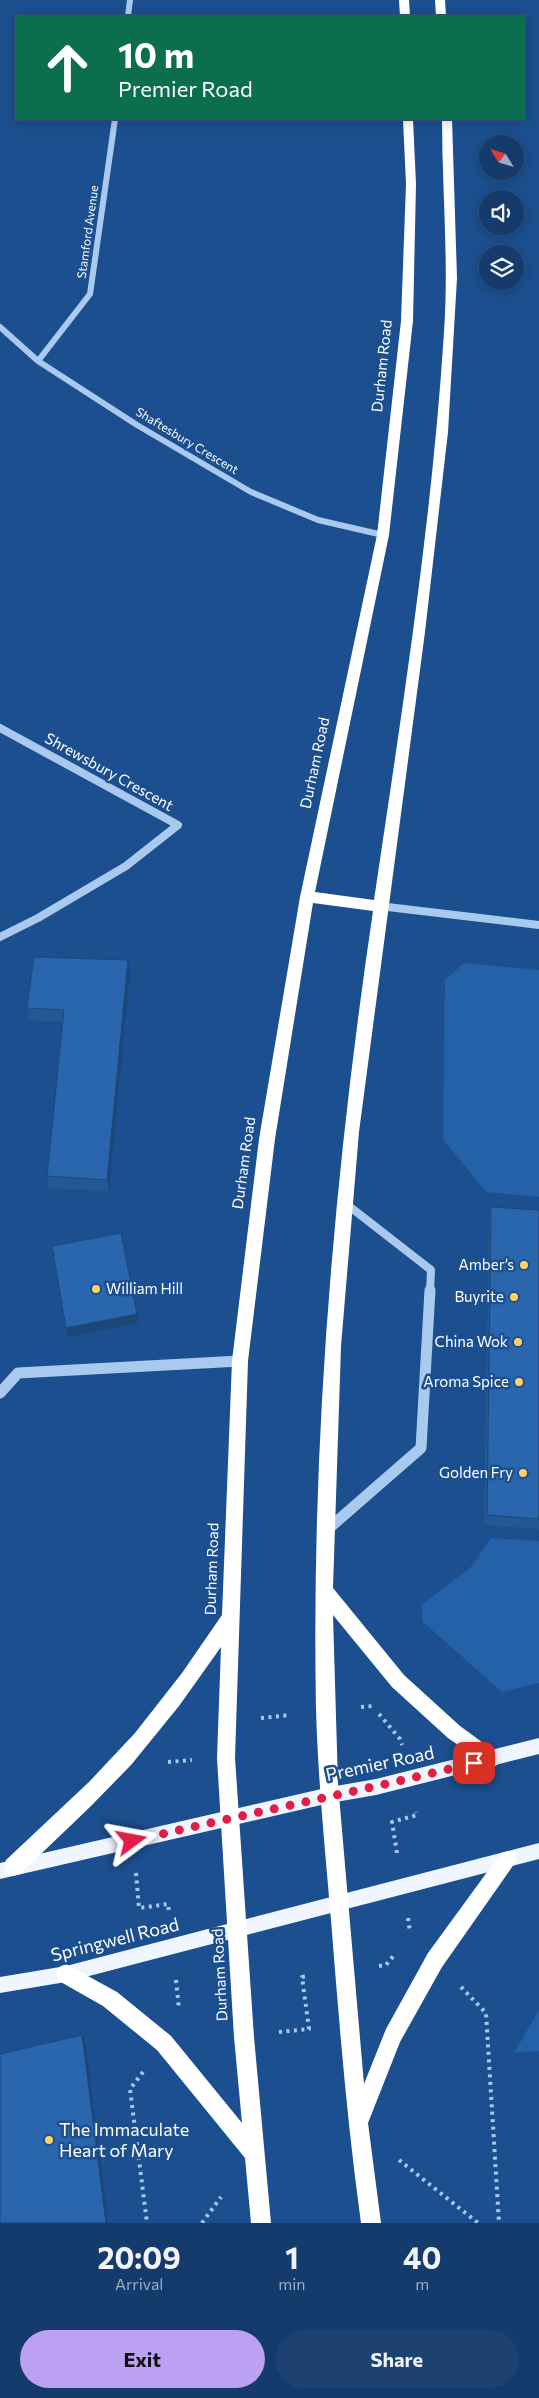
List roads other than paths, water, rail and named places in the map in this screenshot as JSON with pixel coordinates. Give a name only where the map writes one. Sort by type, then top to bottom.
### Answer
[{"type":"highway","points":[[404,0],[405,15]]},
{"type":"highway","points":[[440,0],[441,15]]},
{"type":"highway","name":"Durham Road","points":[[261,2223],[244,2037],[226,1758],[240,1362],[267,1139],[307,897],[384,535],[407,321],[410,184],[408,120]]},
{"type":"highway","points":[[371,2223],[357,2127],[338,1902],[325,1711],[324,1590],[332,1350],[352,1123],[379,906],[436,509],[450,325],[450,184],[447,120]]},
{"type":"highway","points":[[307,897],[379,906]]},
{"type":"highway","points":[[324,1590],[398,1681],[454,1732],[490,1759]]},
{"type":"highway","points":[[6,1869],[107,1777],[193,1676],[231,1617]]},
{"type":"highway","points":[[357,2127],[393,2036],[435,1960],[508,1860]]},
{"type":"highway","points":[[66,1974],[110,1998],[164,2043],[254,2152]]},
{"type":"main road","name":"Premier Road","points":[[229,1818],[330,1795],[376,1787],[539,1746]]},
{"type":"main road","points":[[6,1869],[229,1818]]},
{"type":"main road","points":[[238,1930],[338,1902],[539,1851]]},
{"type":"main road","name":"Springwell Road","points":[[0,1985],[66,1974],[238,1930]]},
{"type":"street","points":[[128,15],[130,0]]},
{"type":"street","name":"Stamford Avenue","points":[[38,361],[90,294],[115,120]]},
{"type":"street","name":"Shaftesbury Crescent","points":[[0,327],[38,361],[137,425],[251,492],[318,520],[384,535]]},
{"type":"street","name":"Shrewsbury Crescent","points":[[0,728],[178,825],[126,866],[38,918],[0,937]]},
{"type":"street","points":[[379,906],[539,925]]},
{"type":"street","points":[[326,1531],[421,1448],[422,1438],[430,1270],[345,1203]]},
{"type":"street","points":[[0,1392],[18,1372],[240,1362]]},
{"type":"place","name":"Amber’s","points":[[524,1265]]},
{"type":"place","name":"William Hill","points":[[96,1289]]},
{"type":"place","name":"Buyrite","points":[[514,1297]]},
{"type":"place","name":"China Wok","points":[[518,1342]]},
{"type":"place","name":"Aroma Spice","points":[[519,1382]]},
{"type":"place","name":"Golden Fry","points":[[523,1473]]},
{"type":"place","name":"The Immaculate Heart of Mary","points":[[49,2140]]}]
